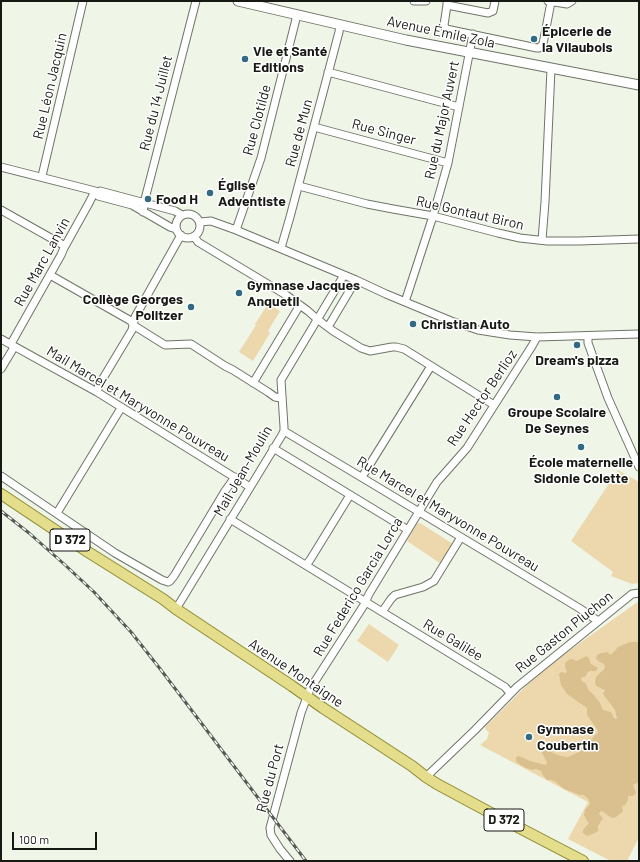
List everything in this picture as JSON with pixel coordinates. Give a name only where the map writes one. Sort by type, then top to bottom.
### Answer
[{"type":"main road","name":"Avenue Émile Zola","points":[[238,1],[406,40],[639,85]]},
{"type":"main road","name":"Avenue Montaigne","points":[[1,494],[88,552],[164,599],[323,708],[412,766],[426,778],[583,861]]},
{"type":"street","name":"Rue Léon Jacquin","points":[[42,176],[83,1]]},
{"type":"street","name":"Rue du 14 Juillet","points":[[143,212],[142,203],[196,1]]},
{"type":"street","points":[[414,1],[426,1]]},
{"type":"street","points":[[496,1],[493,11],[488,13],[447,3],[444,25],[446,29],[539,48],[543,44],[549,1],[567,4],[572,1]]},
{"type":"street","name":"Rue Clotilde","points":[[236,230],[261,158],[297,15]]},
{"type":"street","name":"Rue de Mun","points":[[281,248],[299,186],[340,25]]},
{"type":"street","name":"Rue du Major Auvert","points":[[405,302],[434,216],[448,163],[473,34]]},
{"type":"street","points":[[542,240],[551,69]]},
{"type":"street","points":[[328,72],[459,108]]},
{"type":"street","name":"Rue Singer","points":[[314,127],[448,163]]},
{"type":"street","points":[[1,167],[42,176],[96,192],[100,191],[175,211],[182,215],[192,214],[196,216],[200,222],[199,232],[194,236],[187,238],[132,205],[98,196],[96,192]]},
{"type":"street","name":"Rue Gontaut Biron","points":[[299,186],[367,204],[434,216],[520,238],[579,241],[639,240]]},
{"type":"street","name":"Rue Marc Lanvin","points":[[1,369],[13,349],[12,342],[96,192]]},
{"type":"street","points":[[1,210],[65,246]]},
{"type":"street","points":[[96,392],[132,330],[135,317],[178,232],[177,222],[182,215]]},
{"type":"street","points":[[200,222],[211,221],[236,230],[405,302],[451,321],[478,330],[537,337],[639,334]]},
{"type":"street","points":[[194,236],[198,242],[271,286],[300,305],[317,320],[333,331],[362,348],[370,351],[392,347],[404,349],[494,405]]},
{"type":"street","points":[[50,275],[131,321],[133,326],[165,345],[191,344],[275,397],[281,398]]},
{"type":"street","name":"Mail Jean-Moulin","points":[[176,608],[284,431],[281,380],[344,275]]},
{"type":"street","points":[[328,327],[356,280]]},
{"type":"street","points":[[253,382],[300,305]]},
{"type":"street","points":[[588,336],[588,343],[617,420],[637,457],[639,467]]},
{"type":"street","name":"Rue Hector Berlioz","points":[[419,512],[437,482],[467,448],[537,337]]},
{"type":"street","name":"Mail Marcel et Maryvonne Pouvreau","points":[[1,338],[96,392],[250,487]]},
{"type":"street","points":[[362,477],[431,366]]},
{"type":"street","points":[[268,392],[281,388]]},
{"type":"street","points":[[1,476],[58,513],[121,408]]},
{"type":"street","name":"Rue Marcel et Maryvonne Pouvreau","points":[[284,431],[598,621]]},
{"type":"street","points":[[273,448],[408,530]]},
{"type":"street","name":"Mail Jean-Moulin","points":[[58,513],[115,552],[162,580],[168,582],[174,576],[234,477]]},
{"type":"street","points":[[306,565],[350,495]]},
{"type":"street","name":"Rue Federico Garcia Lorca","points":[[308,697],[310,689],[360,612],[419,512]]},
{"type":"street","name":"Rue Galilée","points":[[230,519],[506,687],[510,693]]},
{"type":"street","points":[[382,612],[395,595],[423,587],[434,581],[461,537]]},
{"type":"street","name":"Rue Gaston Pluchon","points":[[426,778],[510,693],[632,594],[637,593]]},
{"type":"street","name":"Rue du Port","points":[[290,861],[280,849],[272,835],[270,828],[301,713],[308,697]]},
{"type":"shaded area","points":[[268,304],[280,311],[268,331],[270,333],[253,361],[239,352]]},
{"type":"shaded area","points":[[618,470],[639,482],[639,583],[632,584],[611,576],[613,572],[571,541]]},
{"type":"shaded area","points":[[420,523],[453,544],[441,564],[407,541],[416,524]]},
{"type":"shaded area","points":[[639,601],[639,840],[637,841],[627,861],[611,861],[568,839],[588,802],[480,745],[487,739],[489,732],[485,727],[532,680],[563,655]]},
{"type":"shaded area","points":[[369,624],[399,645],[388,662],[357,641]]},
{"type":"shaded area","points":[[630,642],[639,642],[639,782],[633,785],[636,793],[633,796],[628,796],[628,800],[625,805],[622,806],[623,811],[616,817],[612,818],[602,811],[600,812],[599,814],[603,818],[598,826],[598,831],[587,836],[583,833],[583,830],[589,823],[584,815],[585,810],[590,804],[588,799],[584,795],[564,789],[556,782],[547,780],[541,771],[536,769],[532,770],[519,764],[516,761],[516,757],[519,756],[530,761],[546,765],[547,762],[542,750],[547,748],[553,753],[568,757],[583,750],[598,733],[597,729],[587,715],[587,708],[567,694],[561,685],[559,674],[561,672],[567,672],[565,663],[568,660],[572,659],[577,661],[586,656],[589,658],[591,664],[598,668],[596,671],[588,672],[585,677],[582,677],[581,680],[586,684],[589,691],[600,703],[603,710],[611,712],[614,718],[617,718],[615,710],[603,694],[605,690],[596,686],[596,677],[605,668],[604,664],[596,658],[597,655],[601,653],[607,652],[611,655],[618,647]]},
{"type":"railway","points":[[1,511],[64,564],[94,592],[131,632],[306,861]]},
{"type":"place","name":"Épicerie de la Vilaubois","points":[[534,39]]},
{"type":"place","name":"Vie et Santé Editions","points":[[245,59]]},
{"type":"place","name":"Église Adventiste","points":[[210,193]]},
{"type":"place","name":"Food H","points":[[148,199]]},
{"type":"place","name":"Gymnase Jacques Anquetil","points":[[239,293]]},
{"type":"place","name":"Collège Georges Politzer","points":[[191,307]]},
{"type":"place","name":"Christian Auto","points":[[413,324]]},
{"type":"place","name":"Dream's pizza","points":[[577,345]]},
{"type":"place","name":"Groupe Scolaire De Seynes","points":[[557,397]]},
{"type":"place","name":"École maternelle Sidonie Colette","points":[[581,447]]},
{"type":"place","name":"Gymnase Coubertin","points":[[529,737]]}]
